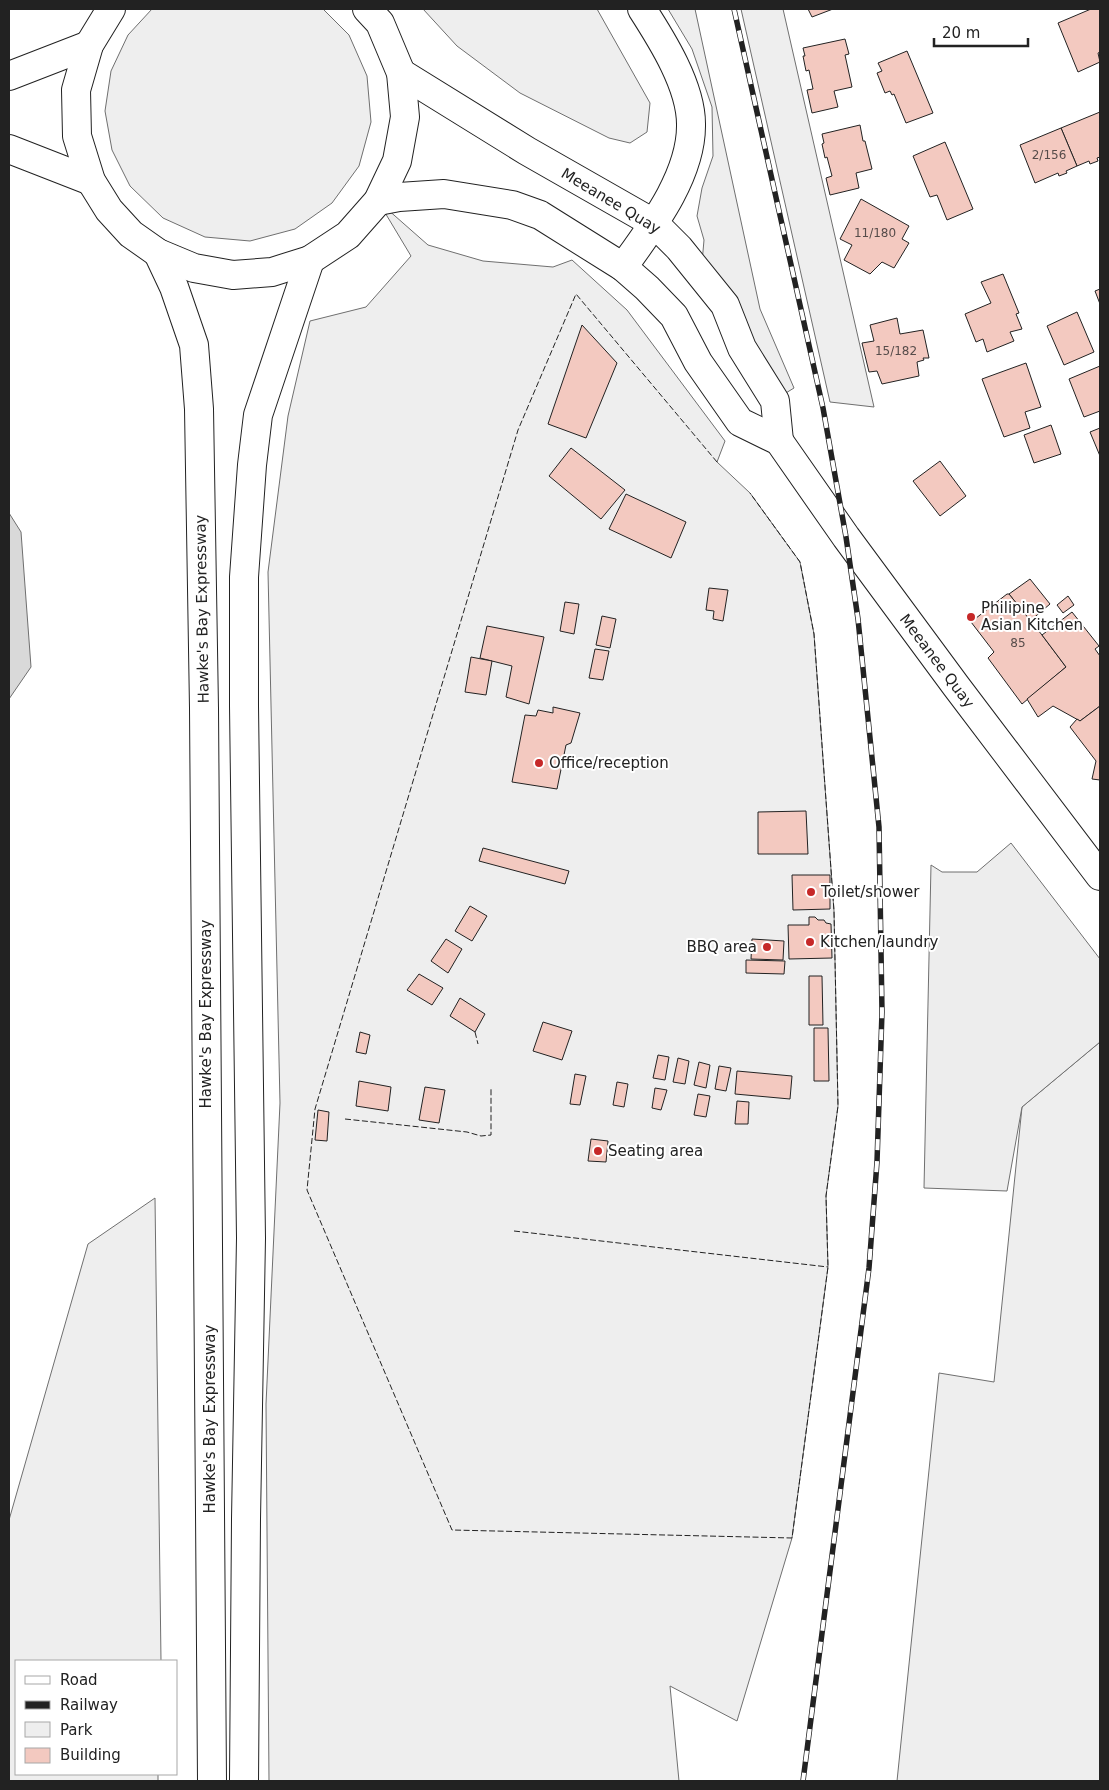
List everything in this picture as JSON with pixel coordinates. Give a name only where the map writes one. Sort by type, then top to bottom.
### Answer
[{"type":"main road","points":[[111,9],[89,44],[76,90],[77,136],[91,181],[114,216],[131,234],[158,253],[194,268],[233,275],[272,272],[310,260],[348,235],[378,201],[397,161],[405,117],[400,73],[380,23],[367,9]]},
{"type":"main road","points":[[623,267],[662,212],[683,168],[690,146],[692,123],[687,96],[678,72],[642,9]]},
{"type":"main road","points":[[9,76],[56,59],[89,44]]},
{"type":"main road","name":"Meeanee Quay","points":[[400,73],[527,151],[654,224],[680,248],[725,305],[742,348],[775,401],[779,441]]},
{"type":"main road","points":[[9,149],[91,181]]},
{"type":"main road","name":"Meeanee Quay","points":[[378,201],[399,197],[444,194],[512,204],[540,215],[623,267],[647,288],[674,316],[698,362],[740,422],[779,441],[846,537],[944,670],[1100,876]]},
{"type":"main road","name":"Hawke's Bay Expressway","points":[[158,253],[174,287],[194,345],[199,409],[204,728],[212,1781]]},
{"type":"main road","points":[[244,1781],[251,1238],[244,577],[252,465],[258,415],[310,260]]},
{"type":"green space","points":[[152,9],[323,9],[349,35],[367,76],[371,122],[359,166],[332,203],[295,229],[250,241],[205,237],[163,218],[130,186],[112,150],[105,111],[111,71],[128,35]]},
{"type":"green space","points":[[423,9],[597,9],[650,103],[647,132],[630,143],[609,138],[520,93],[457,46]]},
{"type":"green space","points":[[668,9],[695,9],[760,309],[794,388],[776,399],[701,274],[704,240],[697,216],[702,188],[713,156],[712,107],[692,49]]},
{"type":"green space","points":[[741,9],[783,9],[874,407],[830,402]]},
{"type":"green space","points":[[378,201],[428,245],[483,261],[553,267],[572,260],[627,310],[725,441],[717,462],[750,493],[800,562],[814,634],[834,911],[838,1106],[826,1196],[828,1267],[792,1538],[737,1721],[670,1686],[679,1781],[269,1781],[266,1404],[280,1103],[268,572],[288,416],[310,321],[366,307],[411,256]]},
{"type":"green space","points":[[1100,1042],[1100,1781],[897,1781],[939,1373],[994,1382],[1022,1107]]},
{"type":"green space","points":[[155,1198],[161,1660],[15,1660],[15,1775],[158,1775],[158,1781],[9,1781],[9,1520],[88,1244]]},
{"type":"shaded area","points":[[9,513],[21,532],[31,667],[9,699]]},
{"type":"shaded area","points":[[1011,843],[1100,959],[1100,1042],[1022,1107],[1007,1191],[924,1188],[931,865],[942,872],[977,872]]},
{"type":"building","points":[[808,9],[833,9],[812,17]]},
{"type":"building","points":[[1091,9],[1100,9],[1100,52],[1098,53],[1100,62],[1078,72],[1058,23]]},
{"type":"building","points":[[845,39],[849,54],[845,55],[852,87],[834,91],[838,107],[812,113],[807,90],[813,89],[809,70],[806,71],[803,48]]},
{"type":"building","points":[[907,51],[933,113],[906,123],[894,94],[892,95],[890,91],[885,93],[877,73],[882,71],[878,63]]},
{"type":"building","points":[[1100,112],[1100,157],[1097,158],[1098,161],[1090,164],[1089,161],[1077,166],[1061,128]]},
{"type":"building","points":[[860,125],[872,169],[856,173],[859,188],[830,195],[826,178],[832,176],[827,157],[825,158],[822,134]]},
{"type":"building","points":[[1061,128],[1077,166],[1066,171],[1067,173],[1059,176],[1058,173],[1035,183],[1020,145]]},
{"type":"building","points":[[945,142],[973,209],[947,220],[937,195],[930,197],[913,156]]},
{"type":"building","points":[[861,199],[909,226],[902,239],[909,243],[894,268],[882,262],[870,274],[844,260],[852,245],[840,239]]},
{"type":"building","points":[[1003,274],[1019,313],[1016,314],[1022,329],[1010,332],[1014,341],[987,352],[983,339],[976,342],[965,314],[991,303],[981,282]]},
{"type":"building","points":[[1100,289],[1100,304],[1095,291]]},
{"type":"building","points":[[1077,312],[1094,352],[1064,365],[1047,326]]},
{"type":"building","points":[[897,318],[900,334],[923,330],[929,358],[923,358],[924,360],[917,362],[919,376],[882,384],[877,371],[869,372],[862,343],[874,341],[870,325]]},
{"type":"building","points":[[582,325],[617,363],[586,438],[548,424]]},
{"type":"building","points":[[1026,363],[1041,407],[1025,412],[1030,428],[1004,437],[982,379]]},
{"type":"building","points":[[1100,366],[1100,411],[1084,417],[1069,379]]},
{"type":"building","points":[[1051,425],[1061,454],[1034,463],[1024,435]]},
{"type":"building","points":[[1100,428],[1100,456],[1090,432]]},
{"type":"building","points":[[571,448],[625,490],[601,519],[549,476]]},
{"type":"building","points":[[940,461],[966,496],[940,516],[913,481]]},
{"type":"building","points":[[626,494],[686,522],[671,558],[609,529]]},
{"type":"building","points":[[1030,579],[1050,604],[1030,621],[1009,594]]},
{"type":"building","points":[[709,588],[728,590],[723,621],[713,619],[714,611],[706,610]]},
{"type":"building","points":[[1009,594],[1066,667],[1022,704],[988,658],[994,652],[971,622]]},
{"type":"building","points":[[1068,596],[1074,605],[1063,613],[1057,605]]},
{"type":"building","points":[[565,602],[579,604],[574,634],[560,631]]},
{"type":"building","points":[[1072,612],[1099,646],[1095,649],[1100,656],[1100,706],[1080,721],[1053,706],[1038,717],[1027,699],[1066,667],[1042,635]]},
{"type":"building","points":[[602,616],[616,619],[610,648],[596,645]]},
{"type":"building","points":[[487,626],[544,637],[529,704],[506,697],[512,666],[480,658]]},
{"type":"building","points":[[595,649],[609,651],[603,680],[589,678]]},
{"type":"building","points":[[471,657],[492,661],[486,695],[465,692]]},
{"type":"building","points":[[1100,706],[1100,780],[1092,779],[1096,761],[1070,727],[1077,719],[1080,721]]},
{"type":"building","name":"Office/reception","points":[[553,707],[580,713],[571,743],[566,745],[557,789],[512,782],[525,715],[536,716],[538,710],[553,713]]},
{"type":"building","points":[[806,811],[808,854],[758,854],[758,812]]},
{"type":"building","points":[[483,848],[569,871],[565,884],[479,861]]},
{"type":"building","name":"Toilet/shower","points":[[792,875],[830,875],[830,909],[793,910]]},
{"type":"building","points":[[470,906],[487,916],[472,941],[455,931]]},
{"type":"building","name":"Kitchen/laundry","points":[[809,917],[815,917],[818,920],[824,920],[826,923],[831,924],[832,958],[789,959],[788,925],[809,925]]},
{"type":"building","points":[[446,939],[462,949],[448,973],[431,961]]},
{"type":"building","name":"BBQ area","points":[[752,939],[784,941],[783,960],[751,959]]},
{"type":"building","points":[[746,960],[785,961],[784,974],[746,973]]},
{"type":"building","points":[[419,974],[443,988],[432,1005],[407,990]]},
{"type":"building","points":[[809,976],[822,976],[823,1025],[809,1025]]},
{"type":"building","points":[[460,998],[485,1014],[475,1032],[450,1016]]},
{"type":"building","points":[[543,1022],[572,1031],[562,1060],[533,1051]]},
{"type":"building","points":[[814,1028],[828,1028],[829,1081],[814,1081]]},
{"type":"building","points":[[360,1032],[370,1035],[366,1054],[356,1052]]},
{"type":"building","points":[[658,1055],[669,1057],[665,1080],[653,1078]]},
{"type":"building","points":[[678,1058],[689,1061],[685,1084],[673,1082]]},
{"type":"building","points":[[699,1062],[710,1065],[706,1088],[694,1085]]},
{"type":"building","points":[[719,1066],[731,1068],[726,1091],[715,1089]]},
{"type":"building","points":[[737,1071],[792,1076],[790,1099],[735,1094]]},
{"type":"building","points":[[575,1074],[586,1076],[580,1105],[570,1104]]},
{"type":"building","points":[[359,1081],[391,1087],[388,1111],[356,1106]]},
{"type":"building","points":[[617,1082],[628,1084],[624,1107],[613,1105]]},
{"type":"building","points":[[425,1087],[445,1090],[439,1123],[419,1120]]},
{"type":"building","points":[[655,1088],[667,1090],[661,1110],[652,1108]]},
{"type":"building","points":[[698,1094],[710,1096],[706,1117],[694,1115]]},
{"type":"building","points":[[737,1101],[749,1102],[748,1124],[735,1124]]},
{"type":"building","points":[[318,1110],[329,1112],[327,1141],[315,1140]]},
{"type":"building","name":"Seating area","points":[[591,1139],[608,1141],[606,1162],[588,1161]]},
{"type":"railway","points":[[734,9],[823,408],[846,537],[858,619],[879,827],[882,1012],[877,1162],[869,1268],[803,1781]]},
{"type":"fence","points":[[717,462],[576,294],[518,430],[315,1109],[307,1190],[452,1530],[792,1538],[828,1267],[826,1196],[838,1106],[834,911],[814,634],[800,562],[750,493]]},
{"type":"fence","points":[[475,1032],[478,1044]]},
{"type":"fence","points":[[345,1119],[467,1132],[481,1136],[491,1135],[491,1087]]},
{"type":"fence","points":[[514,1231],[828,1267]]},
{"type":"place","name":"Philipine Asian Kitchen","points":[[971,617]]},
{"type":"place","name":"Office/reception","points":[[539,763]]},
{"type":"place","name":"Toilet/shower","points":[[811,892]]},
{"type":"place","name":"Kitchen/laundry","points":[[810,942]]},
{"type":"place","name":"BBQ area","points":[[767,947]]},
{"type":"place","name":"Seating area","points":[[598,1151]]}]
